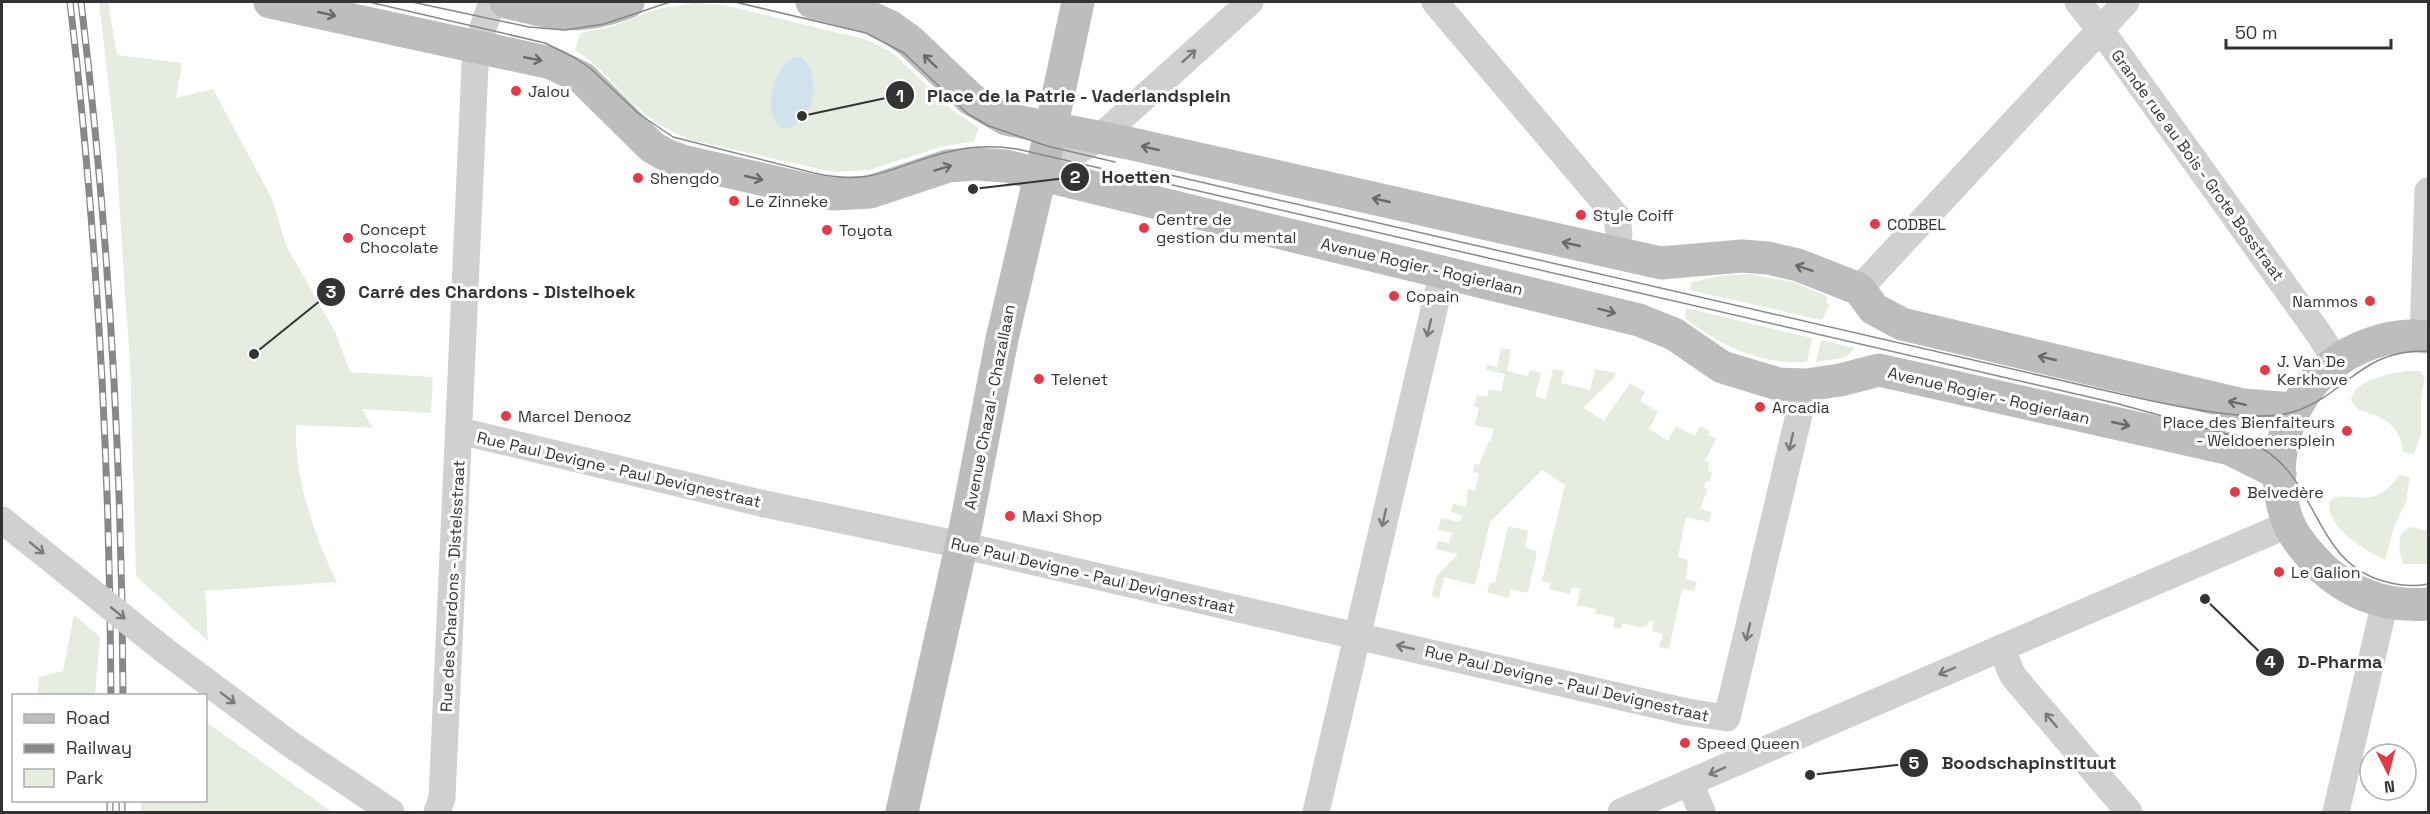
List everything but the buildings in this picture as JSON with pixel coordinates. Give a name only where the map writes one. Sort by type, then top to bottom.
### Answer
[{"type":"street","points":[[270,2],[476,48]]},
{"type":"street","name":"Rue des Chardons - Distelsstraat","points":[[437,813],[442,798],[476,48],[492,2]]},
{"type":"street","points":[[506,2],[570,15],[589,14],[628,2]]},
{"type":"street","points":[[812,2],[867,16],[889,26],[910,41],[971,99],[995,115],[1020,123],[1099,138],[1660,263],[1742,256],[1768,258],[1798,265],[1859,290],[1874,309],[1902,324],[2243,405],[2295,409]]},
{"type":"street","name":"Avenue Chazal - Chazallaan","points":[[902,813],[961,544],[1002,339],[1078,2]]},
{"type":"street","points":[[1040,174],[1099,138],[1250,2]]},
{"type":"street","points":[[1435,2],[1617,217],[1619,234],[1615,254]]},
{"type":"street","name":"Grande rue au Bois - Grote Bosstraat","points":[[2078,2],[2100,29],[2319,334],[2336,362]]},
{"type":"street","points":[[1859,290],[2126,2]]},
{"type":"street","name":"Avenue Rogier - Rogierlaan","points":[[476,48],[551,63],[568,70],[582,78],[652,147],[682,161],[833,194],[870,192],[948,166],[962,164],[1006,166],[1639,320],[1674,334],[1707,358],[1731,370],[1778,384],[1806,385],[1840,380],[1879,370],[1892,372],[2230,449],[2280,474]]},
{"type":"street","points":[[2428,191],[2426,336],[2377,341],[2356,349],[2319,375],[2295,409],[2283,441],[2280,474],[2289,524],[2303,547],[2321,568],[2356,592],[2385,602],[2428,604]]},
{"type":"street","points":[[1316,813],[1443,271]]},
{"type":"street","name":"Rue Paul Devigne - Paul Devignestraat","points":[[460,431],[765,504],[961,544],[1688,712],[1727,718],[1806,385]]},
{"type":"street","points":[[2,520],[164,650],[290,744],[391,813]]},
{"type":"street","points":[[1621,813],[2289,524]]},
{"type":"street","points":[[2336,813],[2385,602]]},
{"type":"street","points":[[2001,648],[2013,676],[2129,813]]},
{"type":"street","points":[[1690,783],[1702,813]]},
{"type":"green space","points":[[99,2],[108,2],[117,55],[182,63],[176,98],[213,89],[272,199],[286,245],[335,332],[350,372],[433,377],[431,413],[362,409],[373,428],[296,425],[298,465],[307,506],[337,582],[205,591],[208,641],[136,576],[130,360],[116,150]]},
{"type":"green space","points":[[694,3],[724,5],[868,40],[894,54],[952,110],[979,128],[974,141],[940,147],[869,170],[834,172],[691,140],[669,130],[642,112],[600,69],[575,50],[580,33],[614,26],[657,9]]},
{"type":"green space","points":[[1748,274],[1794,282],[1828,297],[1826,302],[1830,305],[1822,320],[1690,290],[1692,282],[1720,276]]},
{"type":"green space","points":[[1686,308],[1812,338],[1807,362],[1774,360],[1742,352],[1712,337],[1685,318]]},
{"type":"green space","points":[[1821,340],[1855,348],[1846,357],[1816,362]]},
{"type":"green space","points":[[1501,348],[1511,350],[1507,371],[1528,376],[1530,370],[1541,373],[1535,396],[1546,399],[1553,369],[1564,371],[1561,383],[1590,390],[1595,369],[1616,373],[1614,378],[1583,408],[1604,421],[1630,383],[1645,392],[1640,401],[1658,412],[1649,429],[1668,441],[1676,426],[1695,436],[1700,426],[1710,431],[1708,435],[1716,439],[1705,461],[1709,463],[1708,471],[1712,472],[1710,482],[1706,481],[1704,488],[1708,489],[1700,509],[1711,512],[1709,522],[1686,517],[1678,557],[1688,560],[1686,579],[1697,582],[1694,591],[1682,589],[1669,649],[1659,647],[1663,634],[1652,631],[1654,622],[1648,621],[1647,627],[1643,626],[1643,628],[1623,623],[1621,629],[1613,627],[1615,618],[1595,613],[1596,609],[1577,605],[1580,589],[1572,587],[1570,594],[1549,589],[1551,583],[1542,581],[1565,485],[1542,470],[1490,522],[1475,585],[1444,577],[1439,598],[1432,596],[1436,577],[1458,554],[1436,549],[1438,541],[1449,543],[1452,533],[1438,530],[1441,518],[1460,522],[1462,515],[1451,512],[1453,504],[1466,507],[1468,489],[1475,491],[1479,473],[1473,472],[1475,464],[1479,465],[1491,441],[1494,429],[1475,425],[1479,408],[1474,406],[1477,395],[1487,397],[1489,389],[1501,392],[1505,374],[1486,370],[1487,365],[1497,367]]},
{"type":"green space","points":[[2407,371],[2420,371],[2425,377],[2421,399],[2421,435],[2414,454],[2403,452],[2394,428],[2382,418],[2358,410],[2351,400],[2359,387],[2366,382]]},
{"type":"green space","points":[[2399,475],[2410,477],[2406,501],[2394,527],[2385,560],[2368,551],[2341,530],[2330,513],[2329,503],[2342,496],[2359,498],[2378,495],[2389,488]]},
{"type":"green space","points":[[1508,526],[1528,531],[1525,547],[1537,551],[1528,593],[1511,589],[1508,598],[1487,592],[1490,582],[1495,583]]},
{"type":"green space","points":[[2411,527],[2428,531],[2428,564],[2403,564],[2400,538],[2402,533]]},
{"type":"green space","points":[[74,615],[100,637],[95,694],[37,694],[39,677],[63,671]]},
{"type":"green space","points":[[207,723],[332,812],[141,812],[141,802],[207,802]]},
{"type":"water","points":[[794,57],[800,57],[808,64],[814,86],[808,109],[802,119],[794,126],[784,129],[776,123],[772,114],[772,92],[780,71]]},
{"type":"tram line","points":[[369,2],[545,43],[590,68],[639,114],[673,137],[814,173],[836,177],[873,175],[964,149],[987,147],[1017,149],[2115,403],[2226,434],[2256,445],[2281,464],[2296,481],[2329,539],[2343,557],[2360,571],[2394,584],[2428,584]]},
{"type":"tram line","points":[[412,2],[529,27],[565,30],[604,24],[670,2]]},
{"type":"tram line","points":[[735,2],[866,33],[904,53],[968,114],[989,126],[1047,146],[1115,162]]},
{"type":"tram line","points":[[1153,171],[2116,393],[2206,411],[2254,416],[2293,412],[2312,404],[2355,374],[2386,357],[2405,352],[2428,351]]},
{"type":"railway","points":[[70,2],[95,261],[105,435],[111,694]]},
{"type":"railway","points":[[81,2],[99,175],[112,348],[120,522],[123,694]]},
{"type":"railway","points":[[110,802],[110,812]]},
{"type":"railway","points":[[122,802],[122,812]]},
{"type":"place","name":"Jalou","points":[[516,91]]},
{"type":"place","name":"Place de la Patrie - Vaderlandsplein","points":[[802,116]]},
{"type":"place","name":"Shengdo","points":[[638,178]]},
{"type":"place","name":"Hoetten","points":[[973,189]]},
{"type":"place","name":"Le Zinneke","points":[[734,201]]},
{"type":"place","name":"Style Coiff","points":[[1581,215]]},
{"type":"place","name":"CODBEL","points":[[1875,224]]},
{"type":"place","name":"Centre de gestion du mental","points":[[1144,228]]},
{"type":"place","name":"Toyota","points":[[827,230]]},
{"type":"place","name":"Concept Chocolate","points":[[348,238]]},
{"type":"place","name":"Copain","points":[[1394,296]]},
{"type":"place","name":"Nammos","points":[[2370,301]]},
{"type":"place","name":"Carré des Chardons - Distelhoek","points":[[254,354]]},
{"type":"place","name":"J. Van De Kerkhove","points":[[2265,370]]},
{"type":"place","name":"Telenet","points":[[1039,379]]},
{"type":"place","name":"Arcadia","points":[[1760,407]]},
{"type":"place","name":"Marcel Denooz","points":[[506,416]]},
{"type":"place","name":"Place des Bienfaiteurs - Weldoenersplein","points":[[2347,431]]},
{"type":"place","name":"Belvedère","points":[[2235,492]]},
{"type":"place","name":"Maxi Shop","points":[[1010,516]]},
{"type":"place","name":"Le Galion","points":[[2279,572]]},
{"type":"place","name":"D-Pharma","points":[[2205,599]]},
{"type":"place","name":"Speed Queen","points":[[1685,743]]},
{"type":"place","name":"Boodschapinstituut","points":[[1810,775]]}]
